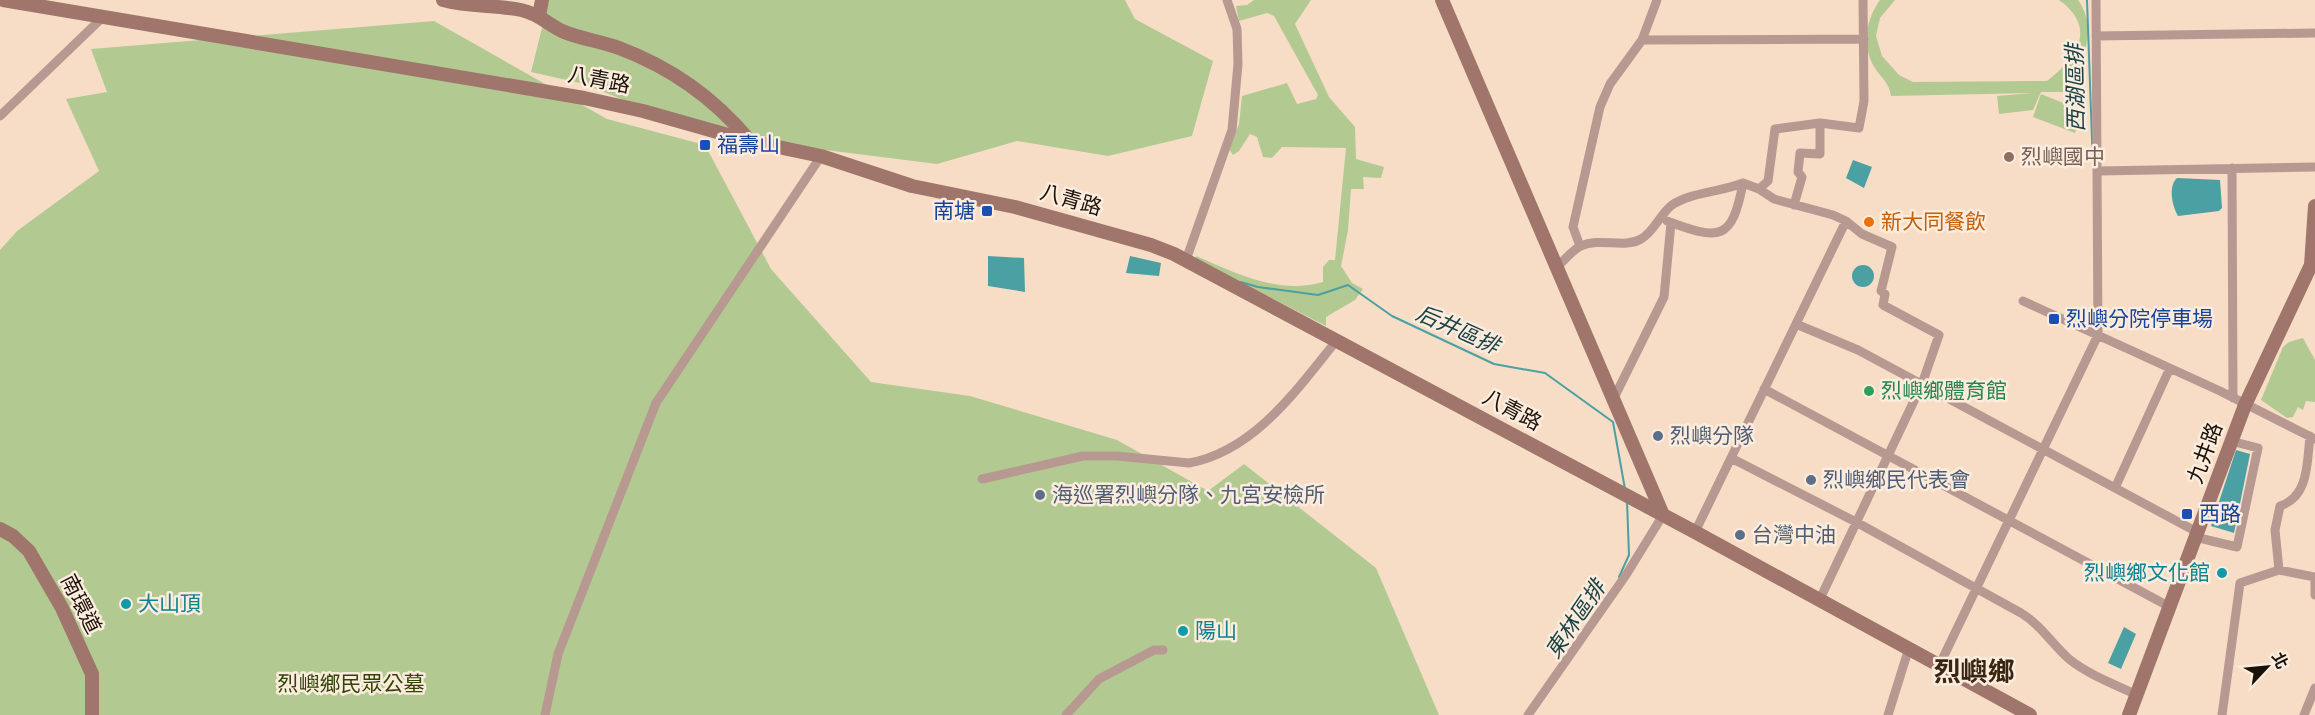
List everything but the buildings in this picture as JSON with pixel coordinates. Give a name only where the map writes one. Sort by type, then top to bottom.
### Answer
[{"type":"main road","name":"八青路","points":[[3,0],[584,98],[644,111],[749,141],[821,156],[912,186],[1015,207],[1151,245],[1186,260],[1337,340],[1940,664],[2030,715]]},
{"type":"main road","points":[[443,0],[467,7],[522,10],[539,16],[562,31],[640,56],[692,85],[732,121],[749,141]]},
{"type":"main road","points":[[539,16],[542,0]]},
{"type":"main road","points":[[1442,0],[1663,515]]},
{"type":"main road","name":"九井路","points":[[2129,715],[2231,441],[2239,401],[2311,265],[2315,206]]},
{"type":"main road","name":"南環道","points":[[0,529],[13,536],[29,551],[62,608],[92,674],[92,715]]},
{"type":"street","points":[[1186,260],[1232,130],[1238,64],[1237,29],[1227,0]]},
{"type":"street","points":[[1580,246],[1573,227],[1600,107],[1610,84],[1642,40],[1657,0]]},
{"type":"street","points":[[1759,189],[1768,181],[1776,129],[1820,123],[1859,128],[1864,101],[1863,0]]},
{"type":"street","points":[[1940,664],[2098,335],[2099,171],[2096,0]]},
{"type":"street","points":[[0,116],[103,17]]},
{"type":"street","points":[[2096,36],[2315,33]]},
{"type":"street","points":[[1642,40],[1863,39]]},
{"type":"street","points":[[1794,205],[1803,177],[1798,172],[1800,153],[1820,154],[1820,123]]},
{"type":"street","points":[[545,715],[558,654],[656,403],[821,156]]},
{"type":"street","points":[[2099,171],[2315,167]]},
{"type":"street","points":[[2232,168],[2239,401]]},
{"type":"street","points":[[1557,267],[1580,246],[1604,241],[1629,242],[1641,239],[1674,204],[1702,194],[1724,191],[1743,183],[1759,189],[1774,199],[1846,221],[1862,234],[1892,247],[1881,291],[1885,294],[1883,305],[1939,335],[1922,384],[1819,600]]},
{"type":"street","points":[[1660,219],[1707,233],[1724,232],[1732,224],[1743,183]]},
{"type":"street","points":[[1695,532],[1846,221]]},
{"type":"street","points":[[1614,398],[1664,297],[1671,223]]},
{"type":"street","points":[[2023,301],[2313,437],[2303,486],[2292,502],[2280,506],[2275,530],[2279,570]]},
{"type":"street","points":[[1796,324],[1858,350],[2115,488],[2196,535],[2237,547],[2258,448],[2231,441]]},
{"type":"street","points":[[982,479],[1083,456],[1199,462],[1250,434],[1283,407],[1337,340]]},
{"type":"street","points":[[2115,488],[2170,368]]},
{"type":"street","points":[[1764,389],[1889,454],[2170,607]]},
{"type":"street","points":[[1731,458],[1856,522],[2033,620],[2062,652],[2080,667],[2137,694]]},
{"type":"street","points":[[1528,715],[1626,575],[1663,515]]},
{"type":"street","points":[[2222,715],[2240,583],[2279,570],[2315,577],[2315,595]]},
{"type":"street","points":[[1888,715],[1910,648]]},
{"type":"street","points":[[1066,715],[1099,679],[1154,650],[1163,650]]},
{"type":"street","points":[[2304,715],[2315,688]]},
{"type":"green space","points":[[549,0],[1125,0],[1135,19],[1213,61],[1192,136],[1108,156],[1017,141],[937,164],[802,147],[666,117],[584,84],[531,72]]},
{"type":"green space","points":[[1254,0],[1311,0],[1295,24],[1329,97],[1355,127],[1356,159],[1384,167],[1381,178],[1363,177],[1364,189],[1351,189],[1348,230],[1341,266],[1352,283],[1363,289],[1355,300],[1326,317],[1326,326],[1196,259],[1196,256],[1258,280],[1290,286],[1323,282],[1323,267],[1329,260],[1335,260],[1346,148],[1282,147],[1272,158],[1263,157],[1257,137],[1250,134],[1239,151],[1233,155],[1229,149],[1239,124],[1242,96],[1287,83],[1297,104],[1316,99],[1318,95],[1274,16],[1267,13],[1239,21],[1236,6],[1247,5]]},
{"type":"green space","points":[[1880,0],[1895,0],[1880,18],[1876,36],[1882,56],[1899,75],[1913,82],[2047,81],[2067,63],[2079,42],[2078,21],[2059,0],[2078,0],[2084,12],[2088,34],[2075,92],[2041,92],[2033,110],[1999,114],[1997,96],[2032,93],[1891,96],[1887,84],[1877,72],[1868,51],[1869,24]]},
{"type":"green space","name":"烈嶼鄉民眾公墓","points":[[434,21],[607,119],[705,145],[771,269],[871,382],[970,396],[1117,440],[1208,491],[1244,464],[1376,568],[1439,715],[0,715],[0,250],[17,231],[99,171],[66,99],[107,92],[91,49]]},
{"type":"green space","points":[[2041,94],[2083,111],[2075,133],[2033,117]]},
{"type":"green space","points":[[2303,338],[2315,360],[2315,402],[2306,401],[2303,410],[2298,407],[2293,417],[2287,418],[2261,400],[2283,347],[2289,342]]},
{"type":"water","points":[[1853,160],[1872,167],[1864,188],[1846,178]]},
{"type":"water","points":[[2177,178],[2220,180],[2222,208],[2219,211],[2178,216],[2172,196],[2174,182]]},
{"type":"water","points":[[988,256],[1024,258],[1025,292],[988,286]]},
{"type":"water","points":[[1130,256],[1161,263],[1159,276],[1126,273]]},
{"type":"water","points":[[1863,265],[1871,268],[1874,276],[1871,284],[1863,287],[1855,284],[1852,276],[1855,268]]},
{"type":"water","points":[[2236,450],[2250,454],[2234,533],[2211,526]]},
{"type":"water","points":[[2124,627],[2136,634],[2121,669],[2108,663]]},
{"type":"waterway","name":"西湖區排","points":[[2087,0],[2093,167]]},
{"type":"waterway","name":"后井區排","points":[[1241,282],[1258,287],[1318,295],[1348,285],[1392,316],[1494,364],[1545,373],[1613,422],[1625,489]]},
{"type":"waterway","name":"東林區排","points":[[1619,577],[1629,555],[1627,501]]},
{"type":"place","name":"福壽山","points":[[705,145]]},
{"type":"place","name":"烈嶼國中","points":[[2009,157]]},
{"type":"place","name":"南塘","points":[[987,211]]},
{"type":"place","name":"新大同餐飲","points":[[1869,222]]},
{"type":"place","name":"烈嶼分院停車場","points":[[2054,319]]},
{"type":"place","name":"烈嶼鄉體育館","points":[[1869,391]]},
{"type":"place","name":"烈嶼分隊","points":[[1658,436]]},
{"type":"place","name":"烈嶼鄉民代表會","points":[[1811,480]]},
{"type":"place","name":"海巡署烈嶼分隊、九宮安檢所","points":[[1040,495]]},
{"type":"place","name":"西路","points":[[2187,514]]},
{"type":"place","name":"台灣中油","points":[[1740,535]]},
{"type":"place","name":"烈嶼鄉文化館","points":[[2222,573]]},
{"type":"place","name":"大山頂","points":[[126,604]]},
{"type":"place","name":"陽山","points":[[1183,631]]},
{"type":"district","name":"烈嶼鄉","points":[[1974,672]]}]
